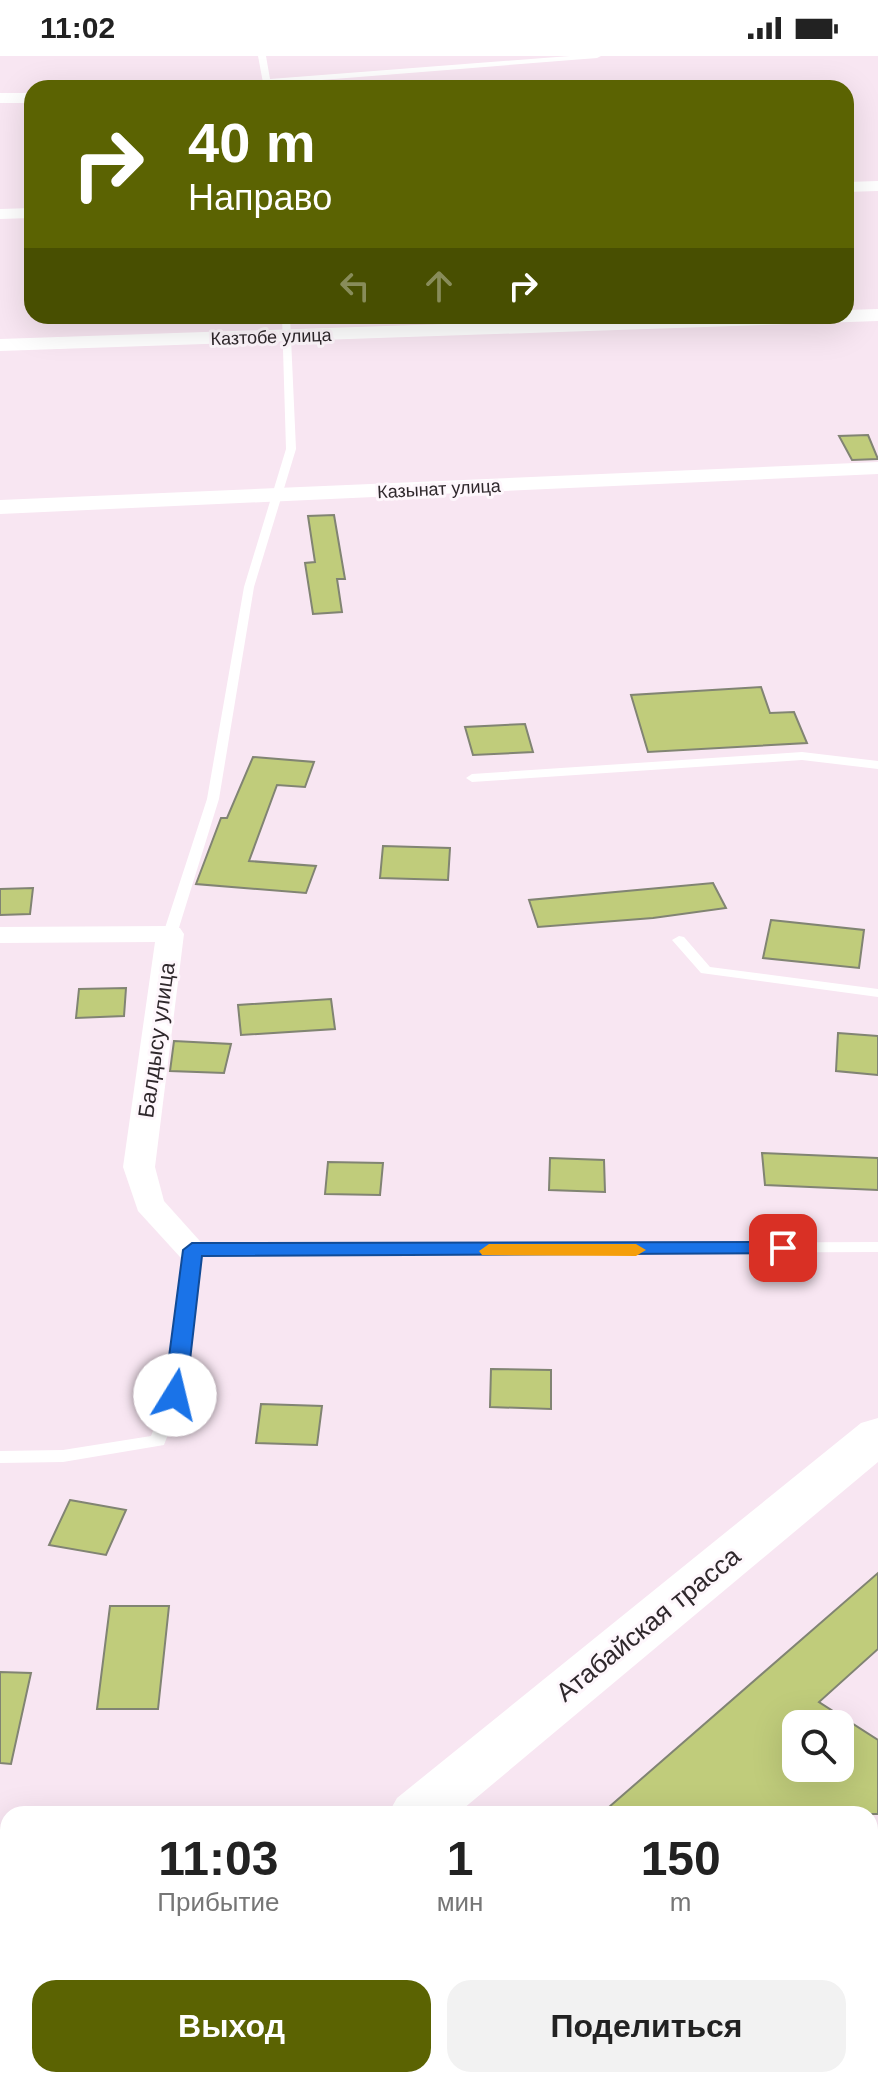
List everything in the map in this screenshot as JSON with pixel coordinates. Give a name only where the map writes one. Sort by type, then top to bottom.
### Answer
[{"type":"main road","name":"Атабайская трасса","points":[[427,1806],[878,1435]]},
{"type":"street","points":[[0,98],[24,98]]},
{"type":"street","points":[[854,187],[878,186]]},
{"type":"street","points":[[0,214],[24,213]]},
{"type":"street","name":"Казтобе улица","points":[[854,316],[878,315]]},
{"type":"street","name":"Казтобе улица","points":[[0,345],[636,324]]},
{"type":"street","name":"Казынат улица","points":[[0,507],[878,468]]},
{"type":"street","name":"Балдысу улица","points":[[0,935],[170,934],[139,1167],[149,1204],[192,1250]]},
{"type":"lane","points":[[262,56],[266,80]]},
{"type":"lane","points":[[324,80],[597,56]]},
{"type":"lane","points":[[170,934],[213,799],[249,587],[291,449],[286,324]]},
{"type":"lane","points":[[472,778],[802,756],[878,765]]},
{"type":"lane","points":[[679,940],[706,970],[878,993]]},
{"type":"lane","points":[[0,1457],[63,1456],[158,1441],[175,1395],[192,1250],[878,1247]]},
{"type":"building","points":[[868,435],[878,459],[852,460],[839,436]]},
{"type":"building","points":[[334,515],[345,579],[337,579],[342,612],[313,614],[305,563],[315,562],[308,516]]},
{"type":"building","points":[[761,687],[770,713],[794,712],[807,743],[648,752],[631,695]]},
{"type":"building","points":[[525,724],[533,752],[473,755],[465,727]]},
{"type":"building","points":[[253,757],[314,762],[305,787],[277,785],[249,861],[316,866],[306,893],[196,884],[221,818],[227,818]]},
{"type":"building","points":[[383,846],[450,848],[448,880],[380,878]]},
{"type":"building","points":[[713,883],[726,908],[653,918],[538,927],[529,900]]},
{"type":"building","points":[[33,888],[30,914],[0,915],[0,889]]},
{"type":"building","points":[[771,920],[864,930],[859,968],[763,958]]},
{"type":"building","points":[[126,988],[124,1016],[76,1018],[79,989]]},
{"type":"building","points":[[331,999],[335,1029],[241,1035],[238,1005]]},
{"type":"building","points":[[838,1033],[878,1036],[878,1075],[836,1071]]},
{"type":"building","points":[[174,1041],[231,1044],[224,1073],[170,1071]]},
{"type":"building","points":[[762,1153],[878,1158],[878,1190],[765,1185]]},
{"type":"building","points":[[550,1158],[604,1160],[605,1192],[549,1190]]},
{"type":"building","points":[[328,1162],[383,1163],[380,1195],[325,1194]]},
{"type":"building","points":[[491,1369],[551,1370],[551,1409],[490,1407]]},
{"type":"building","points":[[261,1404],[322,1406],[317,1445],[256,1443]]},
{"type":"building","points":[[70,1500],[126,1510],[106,1555],[49,1545]]},
{"type":"building","points":[[878,1573],[878,1649],[819,1702],[831,1710],[782,1710],[782,1782],[854,1782],[854,1725],[878,1740],[878,1806],[610,1806]]},
{"type":"building","points":[[110,1606],[169,1606],[158,1709],[97,1709]]},
{"type":"building","points":[[0,1672],[31,1673],[11,1764],[0,1763]]},
{"type":"slow traffic","points":[[489,1251],[636,1250]]},
{"type":"route","points":[[175,1395],[192,1250],[783,1248]]}]
